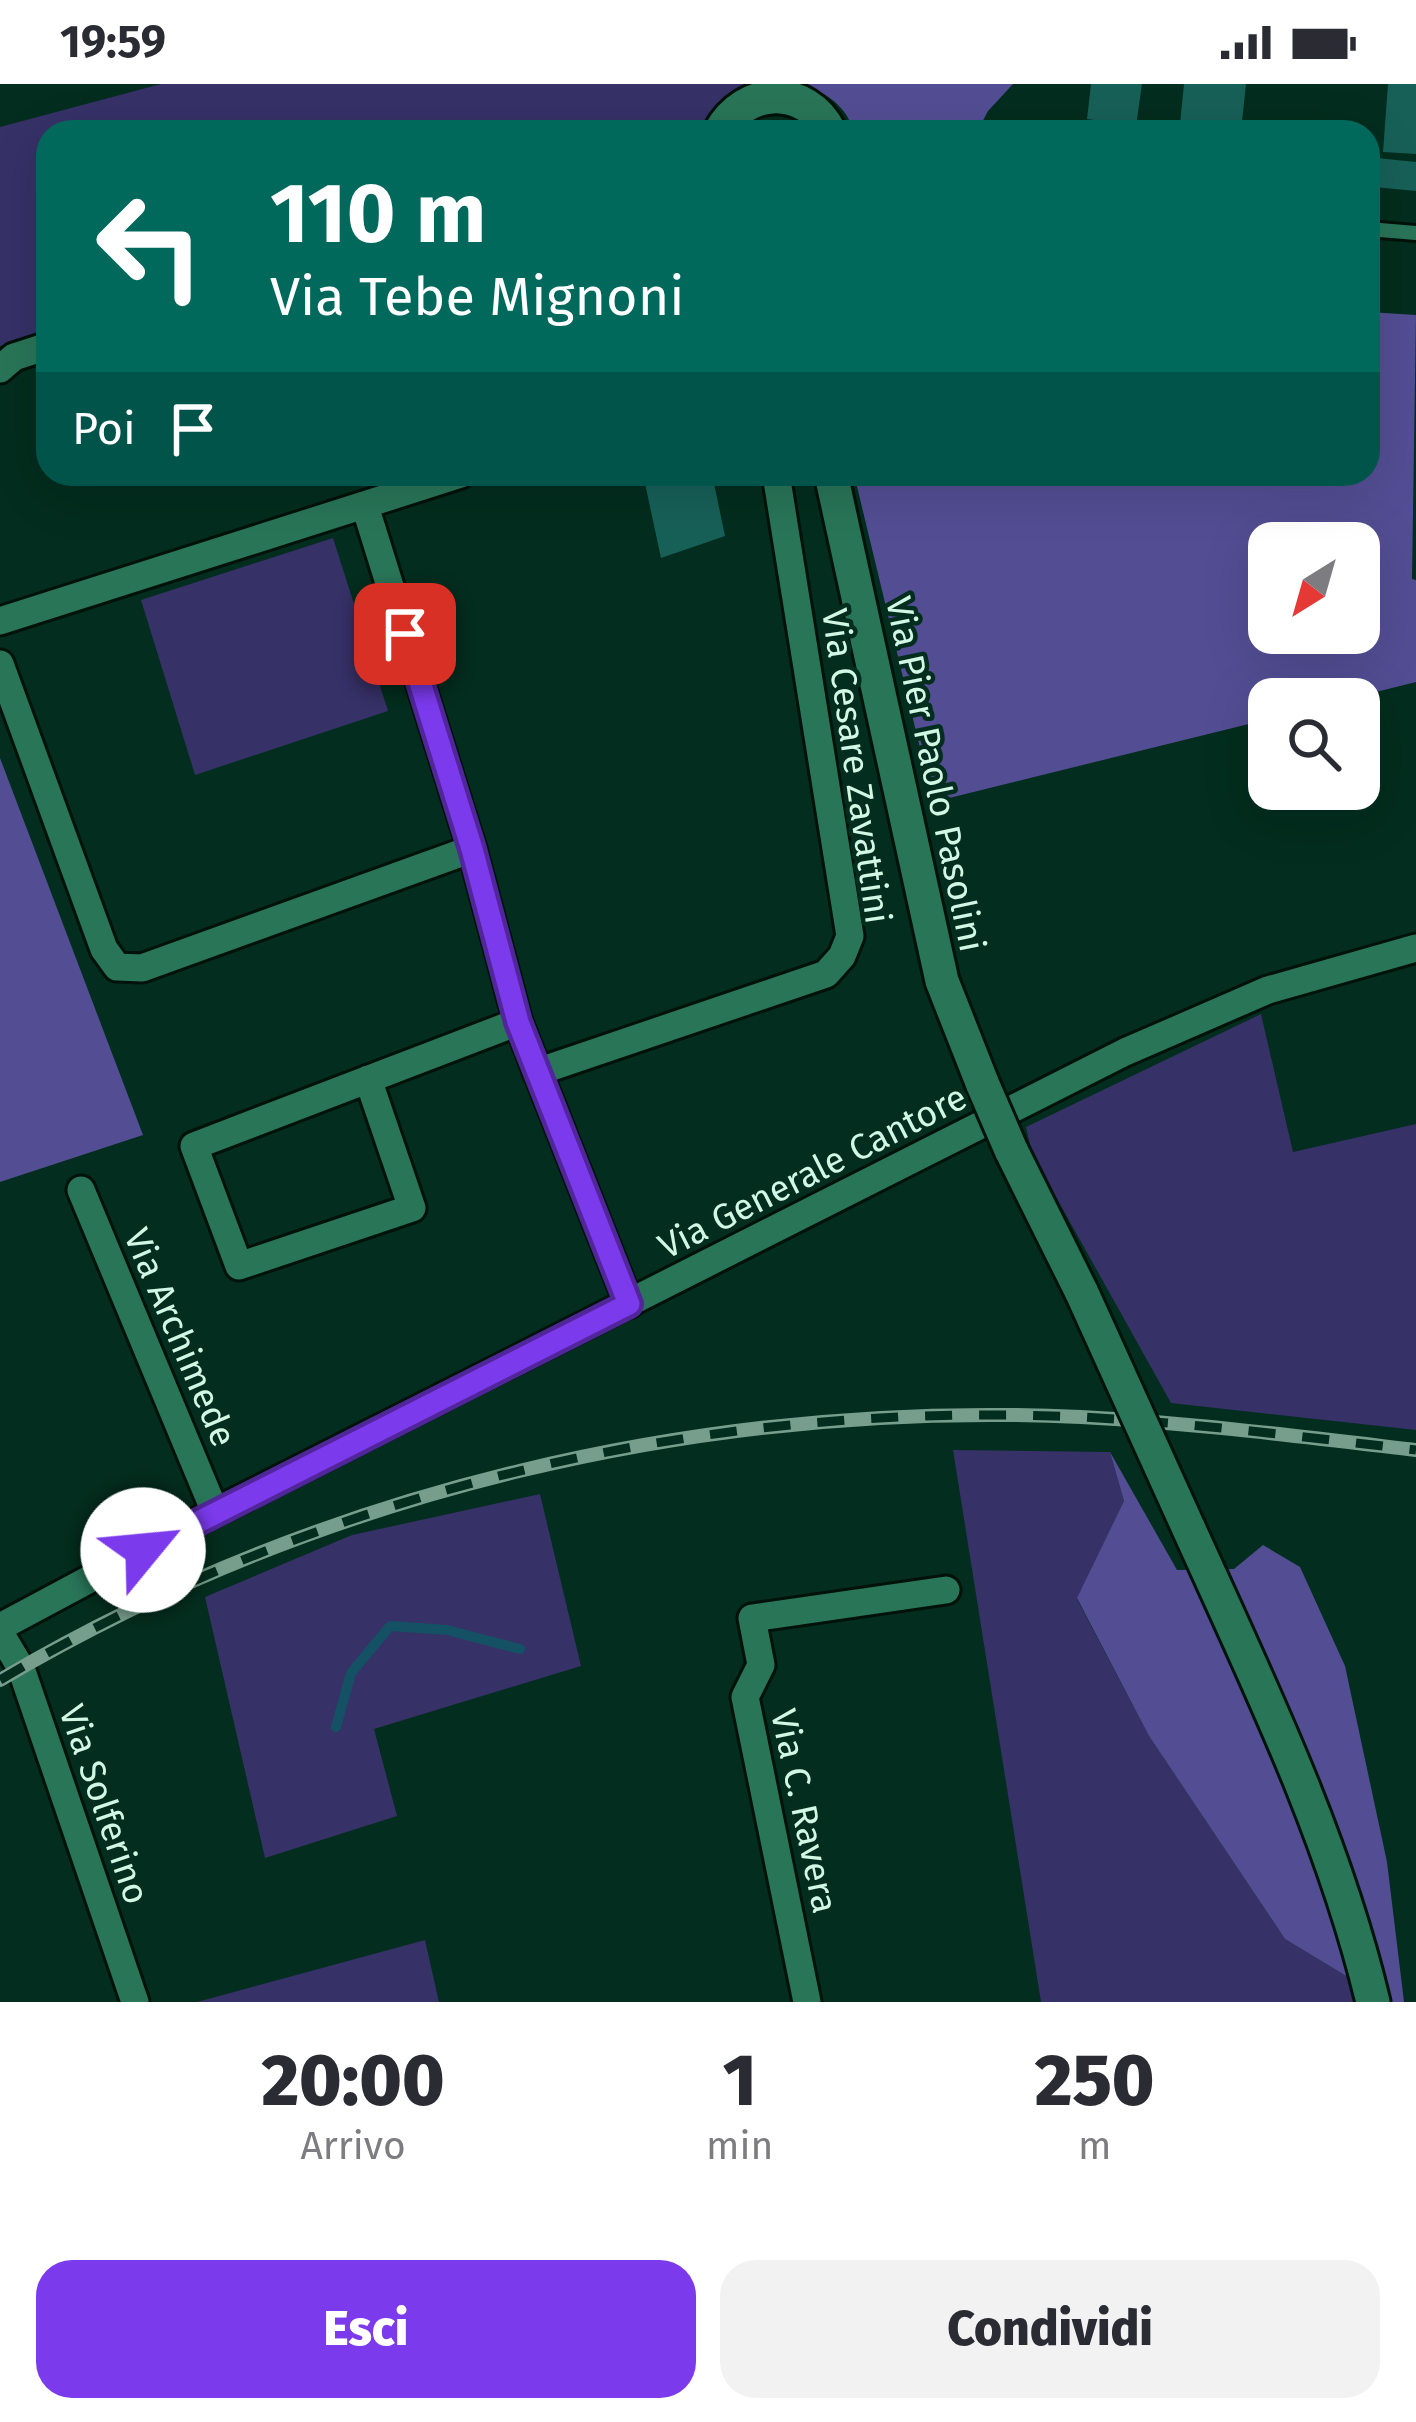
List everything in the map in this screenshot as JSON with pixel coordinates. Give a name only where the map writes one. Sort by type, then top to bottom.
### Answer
[{"type":"street","points":[[729,120],[757,91],[798,99],[822,120]]},
{"type":"street","points":[[0,369],[14,357],[36,350]]},
{"type":"street","points":[[0,621],[425,486]]},
{"type":"street","name":"Via Cesare Zavattini","points":[[536,1072],[826,974],[842,956],[850,936],[778,486]]},
{"type":"street","name":"Via Pier Paolo Pasolini","points":[[833,486],[942,981],[1010,1150],[1082,1293],[1299,1772],[1354,1921],[1373,2002]]},
{"type":"street","points":[[365,506],[472,849],[518,1022],[629,1304]]},
{"type":"street","points":[[0,664],[104,949],[117,967],[142,968],[472,849]]},
{"type":"street","name":"Via Generale Cantore","points":[[0,1630],[215,1512],[1125,1052],[1268,990],[1416,947]]},
{"type":"street","points":[[368,1079],[412,1208],[239,1266],[194,1146],[368,1079],[518,1022]]},
{"type":"street","name":"Via Archimede","points":[[81,1190],[215,1512]]},
{"type":"street","name":"Via C. Ravera","points":[[807,2002],[745,1697],[761,1665],[752,1618],[946,1590]]},
{"type":"street","name":"Via Solferino","points":[[0,1630],[21,1668],[135,2002]]},
{"type":"lane","points":[[1380,230],[1416,233]]},
{"type":"shaded area","points":[[161,84],[775,84],[777,89],[721,120],[36,120],[36,336],[0,346],[0,127]]},
{"type":"shaded area","points":[[801,84],[1013,84],[983,120],[849,120],[835,102]]},
{"type":"shaded area","points":[[1380,313],[1416,315],[1412,579],[1416,580],[1416,682],[1380,691],[1380,678],[1248,678],[1248,724],[933,802],[857,486],[1380,486]]},
{"type":"shaded area","points":[[333,538],[388,711],[195,775],[141,600]]},
{"type":"shaded area","points":[[0,758],[143,1135],[0,1182]]},
{"type":"shaded area","points":[[1261,1014],[1293,1152],[1416,1124],[1416,1430],[1171,1403],[1032,1154],[1026,1127]]},
{"type":"shaded area","points":[[953,1450],[1110,1452],[1124,1501],[1077,1599],[1149,1736],[1285,1939],[1356,1982],[1357,2002],[1041,2002]]},
{"type":"shaded area","points":[[1110,1452],[1177,1570],[1234,1569],[1263,1545],[1300,1567],[1345,1666],[1387,1862],[1404,2002],[1373,2002],[1356,1982],[1285,1939],[1149,1736],[1077,1598],[1124,1501]]},
{"type":"shaded area","points":[[540,1494],[581,1666],[374,1729],[397,1816],[265,1858],[205,1597],[352,1535]]},
{"type":"shaded area","points":[[425,1940],[439,2002],[197,2002]]},
{"type":"building","points":[[1091,84],[1142,84],[1137,120],[1087,119]]},
{"type":"building","points":[[1184,84],[1246,84],[1242,120],[1180,120]]},
{"type":"building","points":[[1388,84],[1416,84],[1416,154],[1383,152]]},
{"type":"building","points":[[1380,158],[1416,162],[1416,191],[1380,188]]},
{"type":"building","points":[[646,486],[715,486],[725,536],[661,558]]},
{"type":"waterway","points":[[336,1727],[351,1673],[390,1626],[447,1630],[520,1649]]},
{"type":"railway","points":[[0,1680],[124,1613],[253,1556],[386,1508],[521,1470],[660,1442],[799,1424],[940,1416],[1081,1417],[1416,1450]]},
{"type":"route","points":[[143,1550],[629,1304],[518,1022],[472,849],[405,634]]}]
